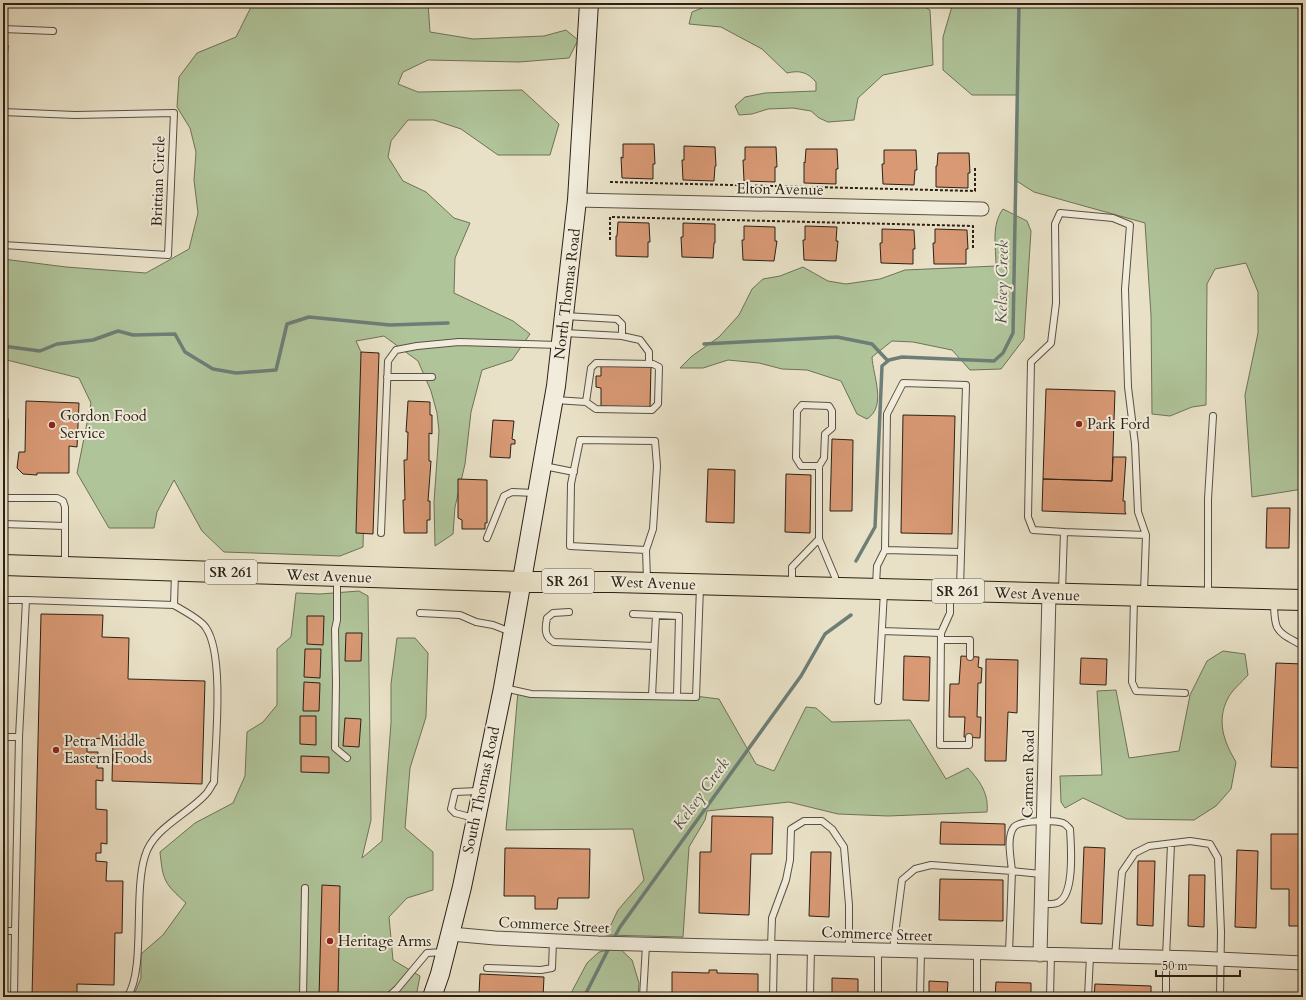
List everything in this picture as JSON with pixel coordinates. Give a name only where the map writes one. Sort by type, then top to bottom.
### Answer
[{"type":"main road","name":"West Avenue","points":[[3,565],[523,582],[647,583],[1303,600]]},
{"type":"street","name":"North Thomas Road","points":[[523,582],[563,332],[578,200],[589,3]]},
{"type":"street","name":"Elton Avenue","points":[[578,200],[982,209]]},
{"type":"street","name":"South Thomas Road","points":[[432,997],[451,934],[503,688],[523,582]]},
{"type":"street","name":"Carmen Road","points":[[1045,955],[1041,904],[1043,821],[1055,594]]},
{"type":"street","name":"Commerce Street","points":[[451,934],[622,944],[849,948],[1009,954],[1166,957],[1303,963]]},
{"type":"lane","points":[[3,29],[53,31]]},
{"type":"lane","name":"Brittian Circle","points":[[3,112],[75,115],[174,113],[168,255],[3,245]]},
{"type":"lane","points":[[1146,535],[1033,530],[1028,517],[1031,362],[1051,343],[1056,303],[1055,224],[1060,213],[1113,218],[1130,225],[1125,289],[1128,387],[1135,444],[1138,512],[1146,535],[1132,682],[1136,691],[1185,693]]},
{"type":"lane","points":[[382,533],[388,361],[396,350],[417,346],[563,332],[616,319],[622,324],[622,336]]},
{"type":"lane","points":[[563,332],[622,336],[640,340],[649,352],[649,364]]},
{"type":"lane","points":[[553,400],[586,402],[596,409],[652,410],[658,404],[658,367],[649,364],[596,363],[591,368],[586,402]]},
{"type":"lane","points":[[387,377],[432,377]]},
{"type":"lane","points":[[878,701],[882,631],[880,589],[877,566],[885,550],[887,414],[903,383],[966,385],[961,552],[950,613],[941,633],[940,745],[969,746],[969,737]]},
{"type":"lane","points":[[819,466],[801,466],[796,458],[797,411],[802,406],[829,406],[832,411],[832,428],[825,434],[824,458],[819,466],[819,539],[835,577],[834,588]]},
{"type":"lane","points":[[3,416],[5,421],[3,507]]},
{"type":"lane","points":[[1208,598],[1208,499],[1212,416]]},
{"type":"lane","points":[[646,550],[570,546],[571,484],[580,440],[655,440],[657,466],[653,529],[646,550],[647,583]]},
{"type":"lane","points":[[542,465],[574,472]]},
{"type":"lane","points":[[487,538],[504,496],[512,492],[537,493]]},
{"type":"lane","points":[[4,498],[57,498],[63,501],[65,507],[65,567]]},
{"type":"lane","points":[[3,524],[65,526]]},
{"type":"lane","points":[[1055,594],[1064,532]]},
{"type":"lane","points":[[792,587],[792,567],[819,539]]},
{"type":"lane","points":[[885,550],[961,552]]},
{"type":"lane","points":[[174,605],[176,571]]},
{"type":"lane","points":[[337,576],[334,748],[347,758]]},
{"type":"lane","points":[[503,688],[531,694],[696,697],[700,585]]},
{"type":"lane","points":[[3,600],[174,605],[206,627],[214,646],[218,672],[214,782],[206,794],[156,837],[145,855],[140,876],[136,971],[127,997]]},
{"type":"lane","points":[[14,997],[19,737],[26,600]]},
{"type":"lane","points":[[1274,600],[1274,623],[1280,632],[1303,646]]},
{"type":"lane","points":[[569,612],[560,611],[547,618],[546,634],[548,639],[554,642],[654,646]]},
{"type":"lane","points":[[420,613],[460,615],[476,622],[493,625],[513,632]]},
{"type":"lane","points":[[633,614],[679,616],[677,696]]},
{"type":"lane","points":[[652,696],[656,615]]},
{"type":"lane","points":[[882,631],[941,633]]},
{"type":"lane","points":[[941,640],[970,640],[970,656]]},
{"type":"lane","points":[[3,737],[19,737]]},
{"type":"lane","points":[[476,818],[454,814],[451,809],[456,792],[481,792]]},
{"type":"lane","points":[[773,997],[772,918],[786,880],[789,866],[791,829],[804,821],[822,821],[832,829],[844,847],[849,905],[849,948]]},
{"type":"lane","points":[[1009,954],[1012,871],[1011,836],[1014,827],[1020,823],[1043,821],[1064,823],[1070,829],[1070,879],[1065,897],[1058,903],[1041,904]]},
{"type":"lane","points":[[1115,956],[1122,872],[1135,853],[1149,846],[1190,841],[1210,844],[1218,858],[1221,959],[1220,997]]},
{"type":"lane","points":[[1166,997],[1166,957],[1171,844]]},
{"type":"lane","points":[[893,950],[902,880],[915,869],[931,865],[1042,874]]},
{"type":"lane","points":[[303,997],[306,888]]},
{"type":"lane","points":[[3,931],[15,932]]},
{"type":"lane","points":[[487,968],[541,970],[552,968],[554,941]]},
{"type":"lane","points":[[644,997],[646,944]]},
{"type":"lane","points":[[810,997],[811,948]]},
{"type":"lane","points":[[878,949],[878,997]]},
{"type":"lane","points":[[920,997],[921,951]]},
{"type":"lane","points":[[388,997],[397,989],[427,952],[446,952]]},
{"type":"lane","points":[[977,952],[977,997]]},
{"type":"lane","points":[[1045,955],[1050,997]]},
{"type":"lane","points":[[1088,997],[1090,956]]},
{"type":"path","points":[[610,182],[975,191],[975,168]]},
{"type":"path","points":[[610,240],[610,217],[973,226],[973,248]]},
{"type":"green space","points":[[253,3],[428,3],[430,32],[473,39],[544,36],[566,30],[578,40],[569,58],[519,62],[428,60],[403,72],[398,84],[418,92],[522,90],[559,124],[550,155],[498,155],[461,129],[434,120],[408,120],[391,141],[388,157],[403,181],[426,192],[454,218],[470,223],[455,258],[454,293],[513,321],[530,334],[512,360],[482,370],[471,412],[465,464],[455,507],[453,534],[435,546],[434,502],[439,431],[437,413],[431,391],[418,361],[384,336],[356,341],[361,352],[367,383],[363,547],[340,556],[224,552],[202,531],[174,480],[157,512],[154,528],[109,528],[77,473],[91,403],[79,378],[3,359],[3,259],[66,267],[146,273],[189,249],[198,213],[194,180],[196,152],[190,128],[177,107],[179,77],[197,53],[236,37]]},
{"type":"green space","points":[[705,3],[922,5],[930,10],[933,65],[883,75],[858,98],[854,120],[828,122],[819,118],[811,111],[793,108],[768,109],[752,114],[739,115],[735,106],[745,97],[765,93],[816,91],[816,82],[810,76],[800,72],[787,73],[762,49],[721,27],[689,24],[692,12],[702,8]]},
{"type":"green space","points":[[953,3],[1303,3],[1303,489],[1252,497],[1245,395],[1258,333],[1258,292],[1246,263],[1215,269],[1207,284],[1206,405],[1192,407],[1170,416],[1152,414],[1151,315],[1145,223],[1034,192],[1015,180],[1017,95],[972,95],[943,70],[943,37]]},
{"type":"green space","points":[[1003,209],[1027,221],[1031,231],[1024,339],[1001,369],[970,370],[952,350],[913,342],[892,341],[872,357],[878,399],[873,413],[867,419],[857,414],[841,381],[807,370],[782,369],[759,363],[728,360],[703,368],[680,368],[692,356],[719,337],[739,315],[752,289],[763,279],[780,276],[803,267],[828,281],[846,284],[880,279],[905,270],[996,266],[996,229],[999,215]]},
{"type":"green space","points":[[359,591],[368,596],[371,820],[362,858],[382,841],[391,723],[391,684],[397,638],[415,638],[428,653],[426,717],[410,768],[405,828],[433,852],[433,890],[407,898],[389,917],[393,960],[420,976],[416,997],[133,997],[141,978],[141,954],[163,935],[186,903],[173,891],[166,881],[162,869],[160,852],[195,823],[233,803],[245,776],[247,732],[263,722],[277,705],[277,649],[291,637],[296,593],[320,594]]},
{"type":"green space","points":[[1223,651],[1245,654],[1248,675],[1228,698],[1222,715],[1225,739],[1236,762],[1231,789],[1216,806],[1194,820],[1127,819],[1083,798],[1065,808],[1061,802],[1060,776],[1102,775],[1097,691],[1116,690],[1129,758],[1179,751],[1190,695],[1207,661]]},
{"type":"green space","points":[[518,691],[695,696],[719,699],[756,764],[774,771],[806,707],[816,708],[832,722],[910,720],[946,779],[968,768],[983,788],[987,799],[987,812],[888,816],[838,814],[789,802],[707,811],[705,820],[689,847],[683,937],[606,935],[618,910],[644,880],[633,829],[506,830]]},
{"type":"green space","points":[[619,948],[632,960],[639,983],[638,997],[569,997],[587,963],[599,952]]},
{"type":"building","points":[[3,44],[8,45],[6,81],[3,81]]},
{"type":"building","points":[[623,144],[654,144],[655,164],[653,164],[653,179],[622,178],[621,157],[623,158]]},
{"type":"building","points":[[684,146],[715,147],[716,166],[714,181],[683,180],[682,160],[684,160]]},
{"type":"building","points":[[745,147],[776,147],[777,167],[775,167],[775,182],[744,181],[743,160],[745,160]]},
{"type":"building","points":[[806,149],[837,149],[838,169],[836,169],[836,184],[804,183],[804,162],[805,163]]},
{"type":"building","points":[[884,150],[916,150],[917,170],[915,170],[914,185],[883,184],[882,164],[884,164]]},
{"type":"building","points":[[938,153],[969,153],[970,173],[968,173],[968,188],[936,187],[936,166]]},
{"type":"building","points":[[618,222],[649,223],[650,242],[648,242],[648,257],[616,256]]},
{"type":"building","points":[[683,223],[715,224],[713,258],[682,257],[681,237],[683,237]]},
{"type":"building","points":[[744,226],[775,227],[775,241],[777,241],[774,261],[743,260],[742,240],[744,240]]},
{"type":"building","points":[[805,226],[837,227],[836,241],[838,241],[836,261],[804,260],[803,240],[805,240]]},
{"type":"building","points":[[882,229],[914,230],[915,249],[913,249],[913,264],[881,263],[880,243],[882,243]]},
{"type":"building","points":[[935,229],[967,230],[968,249],[966,249],[966,264],[934,264],[933,243],[935,243]]},
{"type":"building","points":[[361,352],[379,353],[373,534],[356,533]]},
{"type":"building","points":[[601,366],[651,367],[650,407],[601,406],[601,388],[596,387],[596,376],[601,376]]},
{"type":"building","name":"Park Ford","points":[[1046,389],[1115,391],[1112,481],[1043,479]]},
{"type":"building","name":"Gordon Food Service","points":[[26,401],[79,403],[77,447],[69,446],[69,473],[37,473],[37,475],[23,474],[17,468],[19,452],[25,452]]},
{"type":"building","points":[[408,401],[430,402],[430,415],[432,415],[432,434],[429,433],[429,461],[431,461],[428,501],[430,501],[430,520],[427,520],[427,533],[404,533],[404,460],[407,460],[408,432],[406,432]]},
{"type":"building","points":[[903,415],[955,416],[952,534],[901,533]]},
{"type":"building","points":[[493,420],[514,421],[512,439],[515,440],[515,444],[511,444],[510,458],[490,457]]},
{"type":"building","points":[[832,439],[853,440],[852,511],[830,511]]},
{"type":"building","name":"Park Ford","points":[[1113,457],[1126,457],[1123,501],[1125,501],[1126,514],[1042,511],[1043,479],[1112,481]]},
{"type":"building","points":[[708,469],[735,470],[734,523],[706,522]]},
{"type":"building","points":[[786,474],[811,475],[810,533],[785,532]]},
{"type":"building","points":[[458,479],[487,480],[487,523],[485,523],[485,529],[462,529],[462,520],[458,518]]},
{"type":"building","points":[[1267,508],[1290,508],[1289,548],[1266,548]]},
{"type":"building","points":[[41,614],[103,615],[102,637],[129,638],[128,679],[205,681],[202,784],[112,781],[113,739],[77,738],[77,746],[87,746],[87,752],[98,752],[97,768],[103,768],[103,781],[96,780],[96,809],[107,810],[107,844],[101,843],[101,853],[96,853],[96,861],[107,862],[106,881],[123,881],[122,933],[115,933],[114,985],[77,984],[77,997],[32,997]]},
{"type":"building","points":[[307,616],[324,616],[323,645],[307,644]]},
{"type":"building","points":[[346,633],[362,633],[361,661],[345,661]]},
{"type":"building","points":[[305,649],[321,649],[320,678],[304,677]]},
{"type":"building","points":[[904,656],[930,657],[929,701],[903,700]]},
{"type":"building","points":[[961,656],[979,657],[978,667],[982,668],[981,683],[978,683],[977,717],[981,717],[980,738],[964,737],[965,717],[949,717],[950,684],[959,684]]},
{"type":"building","points":[[1081,658],[1107,659],[1106,685],[1080,684]]},
{"type":"building","points":[[986,659],[1018,660],[1017,713],[1008,712],[1006,761],[985,761]]},
{"type":"building","points":[[1276,663],[1303,664],[1303,768],[1271,767]]},
{"type":"building","points":[[304,682],[320,683],[319,711],[303,711]]},
{"type":"building","points":[[300,716],[316,716],[316,745],[300,744]]},
{"type":"building","points":[[345,718],[361,719],[359,747],[343,746]]},
{"type":"building","points":[[301,756],[329,757],[329,773],[301,772]]},
{"type":"building","points":[[712,816],[773,817],[772,854],[751,854],[749,915],[699,913],[700,852],[711,852]]},
{"type":"building","points":[[941,822],[1005,824],[1005,845],[940,844]]},
{"type":"building","points":[[1271,834],[1303,834],[1303,926],[1289,926],[1289,889],[1271,889]]},
{"type":"building","points":[[1084,847],[1105,848],[1102,924],[1081,923]]},
{"type":"building","points":[[505,848],[590,849],[589,898],[558,898],[557,909],[535,909],[535,896],[504,896]]},
{"type":"building","points":[[1237,850],[1258,851],[1256,928],[1235,927]]},
{"type":"building","points":[[811,852],[831,852],[829,917],[809,916]]},
{"type":"building","points":[[1138,861],[1155,861],[1153,926],[1137,925]]},
{"type":"building","points":[[1189,875],[1205,875],[1204,927],[1188,926]]},
{"type":"building","points":[[940,879],[1003,880],[1003,921],[939,920]]},
{"type":"building","name":"Heritage Arms","points":[[322,885],[340,886],[338,997],[319,997]]},
{"type":"building","points":[[709,970],[717,970],[717,973],[758,974],[758,997],[672,997],[672,972],[709,973]]},
{"type":"building","points":[[480,974],[544,977],[543,997],[473,997],[473,994],[479,994]]},
{"type":"building","points":[[832,978],[858,979],[858,997],[832,997]]},
{"type":"building","points":[[929,981],[948,982],[947,997],[929,997]]},
{"type":"building","points":[[996,982],[1031,983],[1031,997],[995,997]]},
{"type":"building","points":[[1095,984],[1151,986],[1151,997],[1094,997]]},
{"type":"building","points":[[1232,995],[1261,996],[1261,997],[1232,997]]},
{"type":"waterway","name":"Kelsey Creek","points":[[856,561],[875,527],[882,366],[889,360],[902,357],[994,361],[1003,353],[1013,333],[1019,3]]},
{"type":"waterway","points":[[3,346],[40,351],[57,344],[93,340],[118,331],[133,335],[175,334],[185,352],[213,369],[236,373],[276,370],[287,324],[309,317],[390,325],[448,323]]},
{"type":"waterway","points":[[704,344],[837,337],[872,344],[888,361]]},
{"type":"waterway","name":"Kelsey Creek","points":[[613,940],[620,927],[801,676],[825,634],[851,615]]},
{"type":"waterway","name":"Kelsey Creek","points":[[584,997],[610,946]]},
{"type":"place","name":"Park Ford","points":[[1079,424]]},
{"type":"place","name":"Gordon Food Service","points":[[52,425]]},
{"type":"place","name":"Petra Middle Eastern Foods","points":[[56,750]]},
{"type":"place","name":"Heritage Arms","points":[[330,941]]}]
